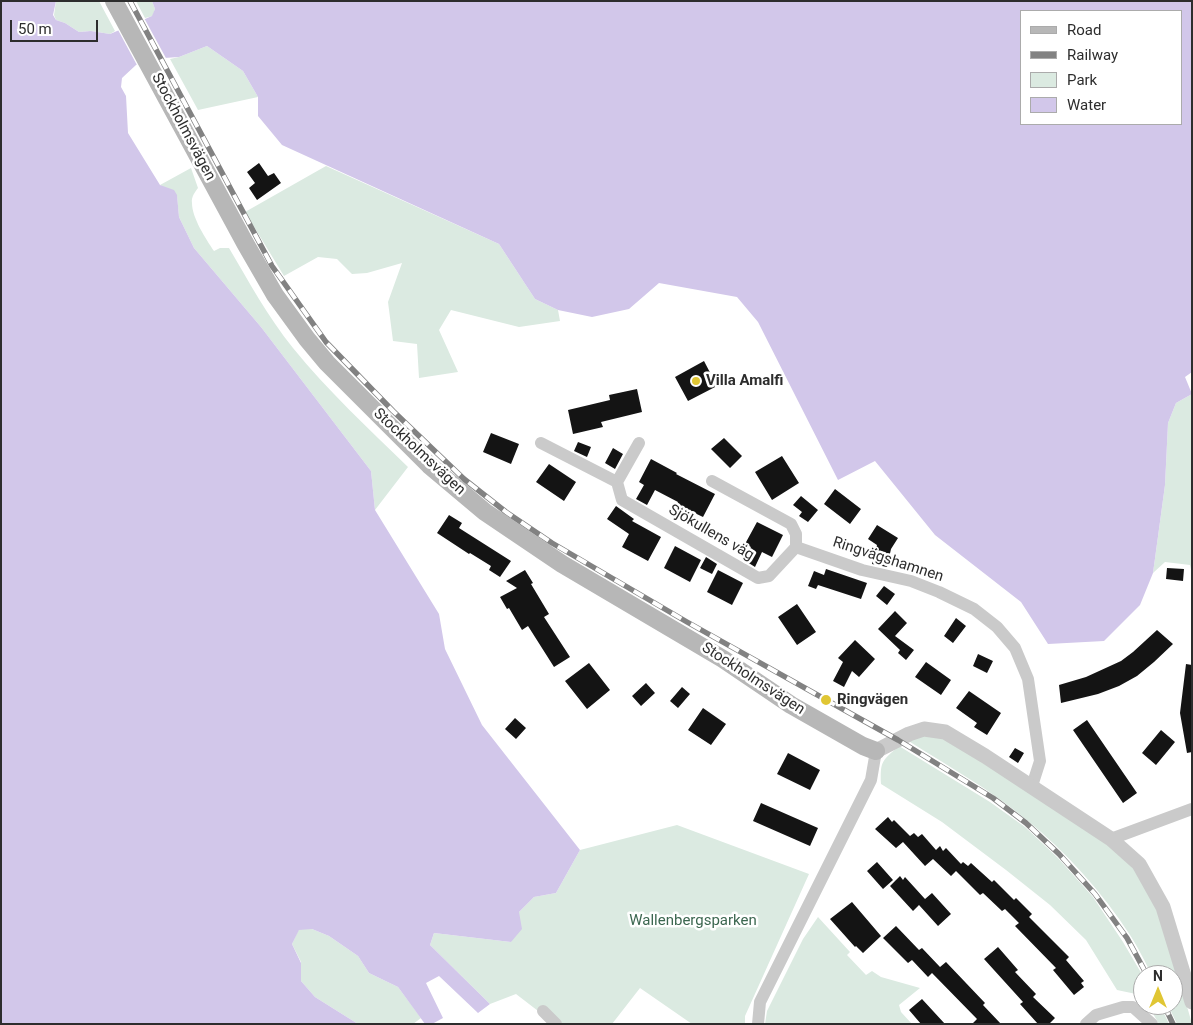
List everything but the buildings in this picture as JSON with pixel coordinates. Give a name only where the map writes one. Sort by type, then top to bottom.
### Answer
[{"type":"main road","name":"Stockholmsvägen","points":[[114,1],[245,243],[289,314],[327,363],[429,466],[485,512],[562,564],[723,659],[791,705],[863,746],[876,751]]},
{"type":"street","points":[[541,443],[617,482],[639,443]]},
{"type":"street","points":[[712,481],[791,524],[796,534],[796,547]]},
{"type":"street","name":"Sjökullens väg","points":[[617,482],[622,500],[758,578],[769,576],[796,547]]},
{"type":"street","name":"Ringvägshamnen","points":[[796,547],[862,570],[911,581],[930,588],[974,609],[997,627],[1015,648],[1028,679],[1040,761],[1032,786]]},
{"type":"street","points":[[758,1024],[760,1002],[871,780],[876,751],[909,734],[924,729],[945,732],[1032,786],[1111,839],[1139,864],[1163,907],[1192,1002]]},
{"type":"street","points":[[1111,839],[1192,810]]},
{"type":"street","points":[[1086,1024],[1096,1015],[1122,1007],[1133,1007],[1152,1024]]},
{"type":"street","points":[[543,1011],[556,1024]]},
{"type":"green space","points":[[56,1],[99,1],[115,31],[110,34],[91,31],[79,32],[65,23],[56,20],[54,15]]},
{"type":"green space","points":[[136,1],[152,1],[155,9],[153,16],[145,18]]},
{"type":"green space","points":[[207,46],[243,71],[258,97],[198,110],[170,59]]},
{"type":"green space","points":[[326,166],[499,244],[535,299],[558,310],[560,321],[519,327],[451,310],[439,330],[458,372],[419,378],[417,344],[393,341],[388,302],[402,263],[367,273],[352,274],[337,259],[318,257],[284,276],[245,212]]},
{"type":"green space","points":[[191,168],[198,188],[192,199],[194,215],[214,251],[220,248],[229,248],[267,312],[306,364],[334,395],[408,467],[375,510],[371,471],[261,327],[194,248],[179,217],[177,196],[160,185]]},
{"type":"green space","points":[[1192,394],[1192,574],[1190,565],[1165,562],[1153,573],[1165,485],[1168,423],[1176,403]]},
{"type":"green space","points":[[918,735],[939,736],[951,742],[1109,845],[1135,870],[1160,911],[1175,965],[1147,965],[1136,944],[1096,888],[1042,833],[999,799],[907,740]]},
{"type":"green space","points":[[899,746],[990,802],[1025,827],[1058,858],[1093,897],[1137,965],[1133,965],[1133,993],[1117,990],[1086,940],[1050,905],[942,822],[881,784],[883,762]]},
{"type":"green space","name":"Wallenbergsparken","points":[[677,825],[809,874],[745,1016],[745,1024],[692,1024],[640,988],[612,1024],[555,1024],[516,994],[490,1004],[430,945],[434,933],[511,942],[519,912],[534,897],[556,893],[580,850]]},
{"type":"green space","points":[[818,917],[850,952],[847,955],[866,975],[872,971],[881,977],[920,988],[899,1005],[901,1012],[912,1024],[765,1024],[767,1011],[803,939]]},
{"type":"green space","points":[[299,929],[312,929],[329,936],[358,956],[369,973],[398,987],[421,1018],[413,1024],[358,1024],[315,997],[301,981],[301,962],[292,944]]},
{"type":"green space","points":[[1183,992],[1192,1024],[1177,1024],[1173,1015],[1183,1015]]},
{"type":"green space","points":[[1154,1015],[1165,1015],[1169,1024],[1159,1024]]},
{"type":"water","points":[[1,1],[56,1],[53,15],[56,20],[65,23],[79,32],[91,31],[110,34],[152,16],[155,9],[152,1],[1192,2],[1192,372],[1185,377],[1192,394],[1176,403],[1168,423],[1165,485],[1153,573],[1140,605],[1104,641],[1048,644],[1021,602],[935,535],[875,461],[838,480],[758,322],[737,297],[659,283],[629,309],[592,317],[558,310],[535,299],[499,244],[282,145],[258,116],[258,97],[243,71],[207,46],[179,57],[149,59],[136,65],[122,78],[121,87],[126,96],[128,133],[160,185],[174,190],[177,195],[179,217],[194,248],[261,327],[371,471],[375,510],[439,614],[445,649],[482,725],[580,850],[556,893],[534,897],[519,912],[522,929],[511,942],[434,933],[430,945],[490,1004],[478,1013],[439,976],[426,983],[443,1018],[432,1024],[425,1024],[398,987],[369,973],[358,956],[329,936],[312,929],[299,930],[292,944],[301,963],[301,981],[315,997],[358,1024],[1,1024]]},
{"type":"pier","points":[[143,16],[167,60],[150,62],[138,67],[117,28]]},
{"type":"railway","points":[[130,1],[272,266],[326,342],[393,411],[464,479],[506,512],[552,543],[687,622],[898,740],[993,798],[1026,823],[1059,854],[1095,894],[1127,938],[1142,965]]},
{"type":"railway","points":[[1169,1015],[1173,1024]]},
{"type":"place","name":"Villa Amalfi","points":[[696,381]]},
{"type":"place","name":"Ringvägen","points":[[826,700]]}]
